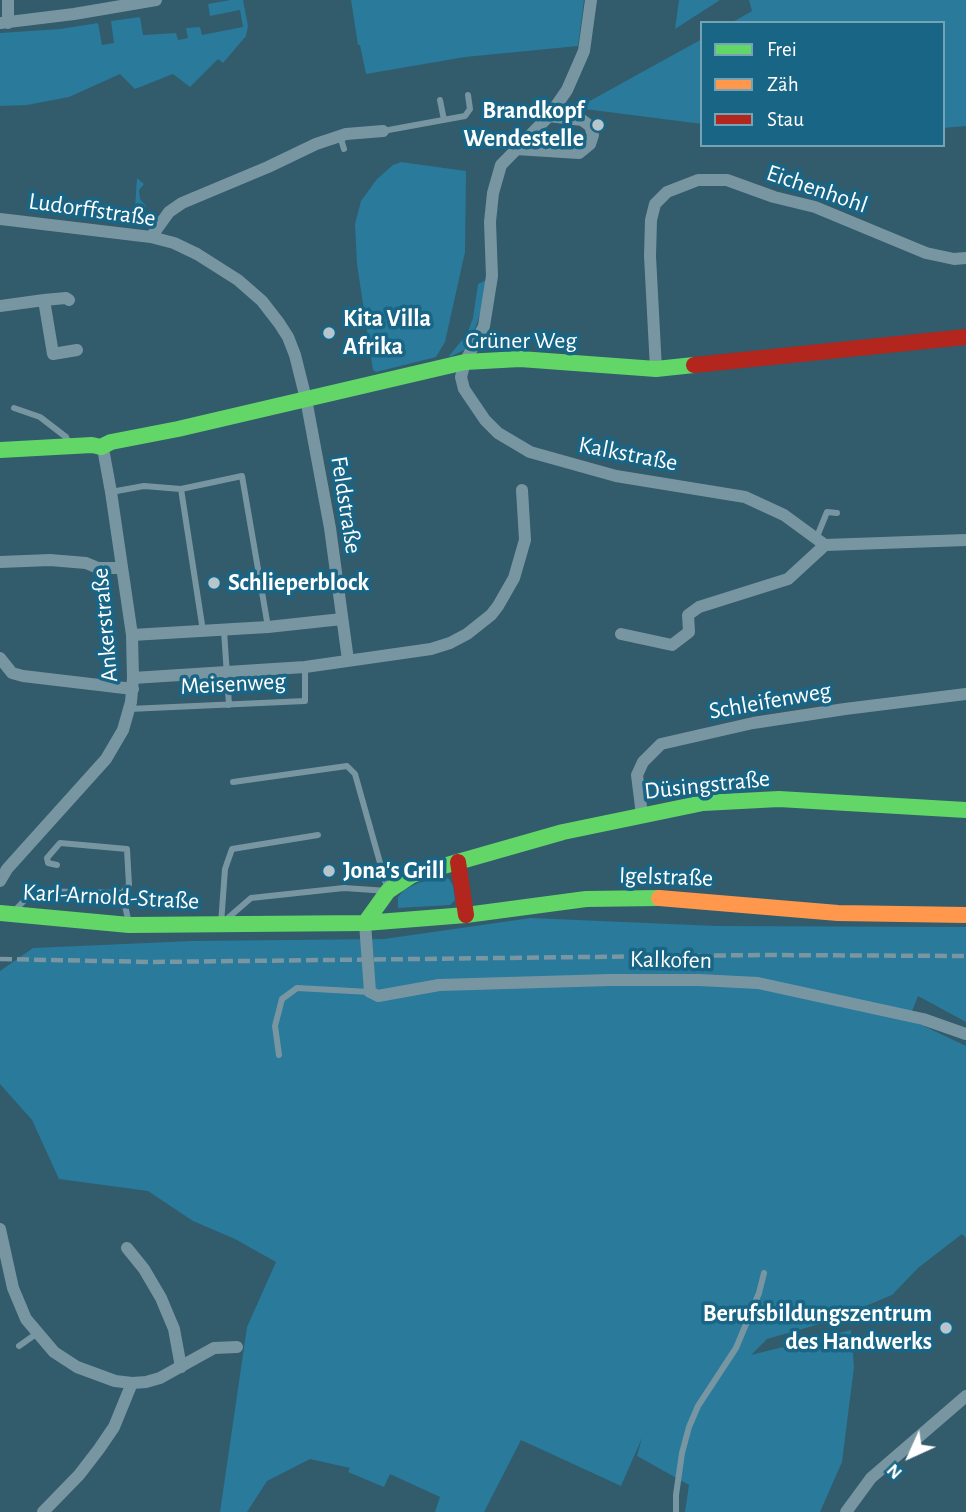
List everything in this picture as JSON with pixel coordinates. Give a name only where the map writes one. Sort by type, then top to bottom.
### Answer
[{"type":"main road","name":"Grüner Weg","points":[[0,450],[92,445],[101,447],[111,442],[465,362],[520,359],[656,369],[966,337]]},
{"type":"main road","name":"Düsingstraße","points":[[365,923],[388,891],[412,875],[564,832],[642,814],[703,803],[779,799],[966,810]]},
{"type":"main road","points":[[458,862],[466,915]]},
{"type":"main road","name":"Igelstraße","points":[[365,923],[466,915],[586,899],[648,897],[838,913],[966,915]]},
{"type":"main road","name":"Karl-Arnold-Straße","points":[[5,914],[129,925],[365,923]]},
{"type":"street","points":[[8,0],[4,23],[156,0]]},
{"type":"street","points":[[465,362],[484,326],[492,276],[492,193],[502,165],[549,116],[567,90],[584,51],[591,0]]},
{"type":"street","points":[[516,149],[579,153],[590,144],[593,135],[590,126],[582,120],[549,116]]},
{"type":"street","points":[[152,237],[169,212],[182,203],[316,144],[342,142],[383,131]]},
{"type":"street","name":"Eichenhohl","points":[[656,369],[650,256],[651,220],[655,204],[667,192],[698,180],[727,180],[775,197],[815,207],[926,253],[954,259],[966,258]]},
{"type":"street","name":"Ludorffstraße","points":[[0,219],[152,237],[174,243],[206,258],[262,301],[288,337],[306,399]]},
{"type":"street","points":[[0,306],[66,298],[69,300]]},
{"type":"street","points":[[44,300],[53,354],[76,351]]},
{"type":"street","name":"Kalkstraße","points":[[465,362],[461,377],[473,405],[498,433],[522,448],[550,459],[616,476],[745,497],[784,515],[821,542]]},
{"type":"street","name":"Feldstraße","points":[[306,399],[330,528],[348,660]]},
{"type":"street","name":"Ankerstraße","points":[[0,881],[7,869],[106,759],[123,730],[129,709],[133,684],[132,635],[111,492],[101,447]]},
{"type":"street","name":"Meisenweg","points":[[0,658],[12,673],[23,676],[133,684],[228,671],[305,667],[431,649],[467,634],[491,615],[507,593],[521,558],[525,522],[522,490]]},
{"type":"street","points":[[621,634],[672,646],[690,632],[688,615],[699,607],[788,579],[821,542],[966,540]]},
{"type":"street","points":[[0,562],[50,560],[86,563],[99,568],[122,568]]},
{"type":"street","points":[[132,635],[268,627],[342,619]]},
{"type":"street","name":"Schleifenweg","points":[[642,814],[637,775],[643,762],[661,744],[753,723],[966,694]]},
{"type":"street","points":[[365,923],[370,992]]},
{"type":"street","name":"Kalkofen","points":[[370,992],[378,996],[439,985],[610,980],[699,980],[758,984],[923,1019],[966,1034]]},
{"type":"street","points":[[0,1229],[13,1289],[26,1319],[54,1352],[77,1367],[99,1376],[132,1383],[160,1378],[214,1348],[237,1347]]},
{"type":"street","points":[[127,1248],[144,1269],[161,1298],[174,1329],[181,1367]]},
{"type":"street","points":[[43,1512],[79,1475],[99,1449],[114,1427],[132,1383]]},
{"type":"street","points":[[846,1512],[871,1478],[966,1396]]},
{"type":"lane","points":[[383,131],[466,116],[470,109],[468,95]]},
{"type":"lane","points":[[440,100],[443,120]]},
{"type":"lane","points":[[14,408],[40,417],[66,437],[71,447]]},
{"type":"lane","points":[[111,492],[144,486],[181,489],[242,476],[268,627]]},
{"type":"lane","points":[[181,489],[203,631]]},
{"type":"lane","points":[[821,542],[827,512],[837,513]]},
{"type":"lane","points":[[224,629],[229,705]]},
{"type":"lane","name":"Meisenweg","points":[[129,709],[305,701],[305,667]]},
{"type":"lane","points":[[233,782],[347,766],[355,774],[388,891]]},
{"type":"lane","name":"Karl-Arnold-Straße","points":[[221,924],[225,869],[232,849],[318,835]]},
{"type":"lane","points":[[57,865],[48,863],[47,858],[60,843],[127,849],[129,885],[122,893]]},
{"type":"lane","name":"Karl-Arnold-Straße","points":[[221,924],[251,898],[344,888],[388,891]]},
{"type":"lane","points":[[5,914],[34,891],[122,893]]},
{"type":"lane","points":[[122,893],[129,925]]},
{"type":"lane","points":[[279,1055],[275,1026],[282,999],[297,988],[370,992]]},
{"type":"lane","points":[[676,1512],[682,1453],[689,1427],[698,1406],[736,1348],[759,1293],[764,1273]]},
{"type":"lane","points":[[19,1346],[36,1334]]},
{"type":"shaded area","points":[[243,0],[248,26],[246,36],[223,63],[218,59],[190,87],[173,74],[135,89],[120,74],[69,97],[27,105],[0,106],[0,33],[60,29],[98,23],[102,45],[114,43],[111,21],[140,17],[143,35],[176,33],[178,40],[188,38],[186,28],[200,27],[202,35],[243,27],[240,10],[210,16],[208,4]]},
{"type":"shaded area","points":[[351,0],[584,0],[578,46],[465,57],[366,74]]},
{"type":"shaded area","points":[[679,0],[720,0],[675,29]]},
{"type":"shaded area","points":[[749,0],[966,0],[966,126],[945,128],[945,21],[734,21],[752,11]]},
{"type":"shaded area","points":[[700,40],[700,124],[577,108]]},
{"type":"shaded area","points":[[401,162],[466,171],[465,252],[445,342],[436,357],[376,372],[373,370],[357,264],[355,224],[361,201],[377,179],[393,165]]},
{"type":"shaded area","points":[[137,178],[144,184],[139,190],[140,199],[146,206],[146,218],[141,223],[134,223]]},
{"type":"shaded area","points":[[486,280],[484,303],[471,340],[464,350],[450,357],[467,334],[473,318],[478,284]]},
{"type":"shaded area","points":[[443,877],[449,879],[453,886],[455,900],[450,905],[398,908],[398,897],[404,890],[418,883]]},
{"type":"shaded area","points":[[531,918],[717,926],[966,927],[966,1022],[918,996],[909,1019],[966,1046],[966,1238],[962,1234],[918,1268],[892,1295],[830,1321],[767,1339],[751,1355],[851,1330],[854,1367],[842,1462],[820,1512],[685,1512],[689,1485],[637,1456],[642,1438],[621,1486],[521,1440],[484,1512],[435,1512],[440,1497],[390,1474],[384,1487],[348,1472],[350,1468],[310,1459],[267,1481],[247,1512],[220,1512],[247,1327],[276,1262],[235,1239],[193,1221],[148,1191],[59,1179],[32,1120],[0,1084],[0,971],[33,948],[192,941],[384,939]]},
{"type":"railway","points":[[0,959],[154,962],[762,955],[966,956]]},
{"type":"traffic: fast","points":[[0,450],[92,445],[101,447],[111,442],[465,362],[520,359],[656,369],[694,365]]},
{"type":"traffic: fast","points":[[365,923],[388,891],[412,875],[563,832],[703,803],[779,799],[966,810]]},
{"type":"traffic: fast","points":[[0,913],[129,925],[365,923],[466,915],[586,899],[659,898]]},
{"type":"traffic: slow","points":[[659,898],[838,913],[966,915]]},
{"type":"traffic: jam","points":[[694,365],[966,337]]},
{"type":"traffic: jam","points":[[458,862],[466,915]]},
{"type":"place","name":"Brandkopf Wendestelle","points":[[598,125]]},
{"type":"place","name":"Kita Villa Afrika","points":[[329,333]]},
{"type":"place","name":"Schlieperblock","points":[[214,583]]},
{"type":"place","name":"Jona's Grill","points":[[329,871]]},
{"type":"place","name":"Berufsbildungszentrum des Handwerks","points":[[946,1328]]}]
